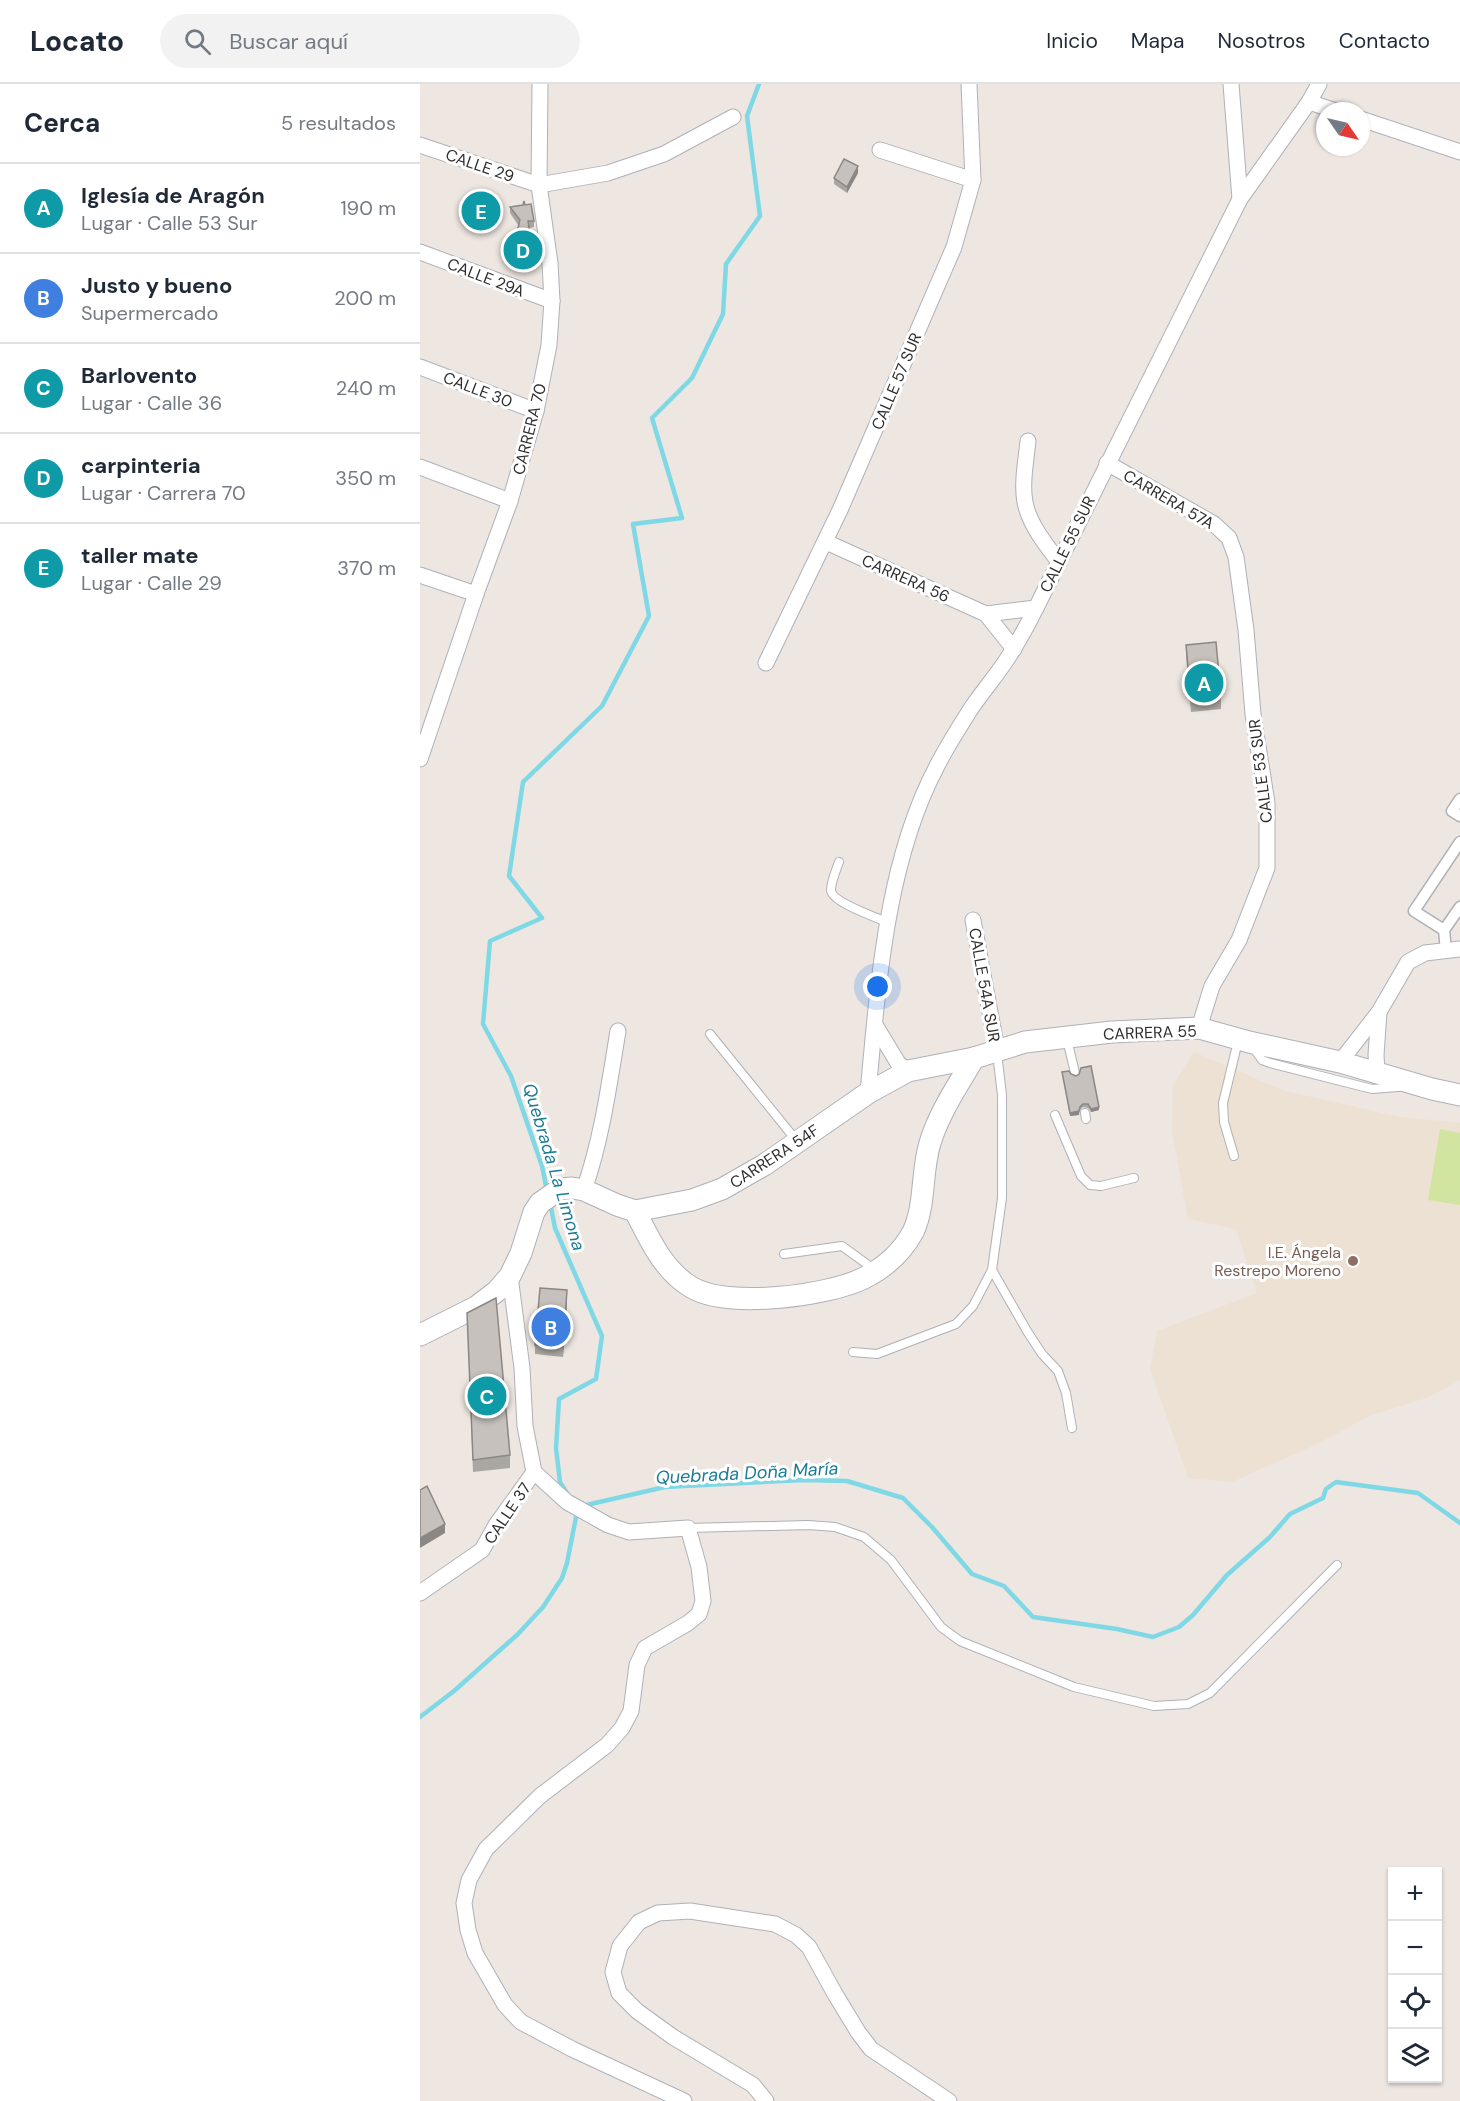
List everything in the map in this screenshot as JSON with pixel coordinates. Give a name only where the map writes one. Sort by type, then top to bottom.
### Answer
[{"type":"main road","name":"CARRERA 55","points":[[908,1071],[974,1058],[1025,1042],[1113,1032],[1199,1028],[1244,1041],[1340,1062],[1460,1095]]},
{"type":"main road","name":"CALLE 54A SUR","points":[[881,1268],[900,1251],[912,1232],[921,1211],[925,1164],[930,1142],[952,1095],[974,1058]]},
{"type":"main road","name":"CARRERA 54F","points":[[635,1211],[692,1200],[722,1189],[764,1165],[868,1093],[908,1071]]},
{"type":"main road","points":[[420,1335],[476,1307],[497,1291],[510,1276],[521,1253],[534,1212],[540,1203],[560,1189],[584,1190],[617,1206],[635,1211],[651,1243],[668,1268],[692,1288],[724,1298],[768,1298],[843,1287],[881,1268]]},
{"type":"street","name":"CARRERA 70","points":[[420,759],[510,501],[536,411],[549,345],[552,302],[550,263],[539,185],[540,84]]},
{"type":"street","name":"CALLE 57 SUR","points":[[766,663],[826,542],[954,247],[973,180],[969,84]]},
{"type":"street","points":[[1231,84],[1240,199]]},
{"type":"street","name":"CALLE 55 SUR","points":[[868,1093],[889,923],[908,836],[936,766],[973,707],[1014,649],[1036,608],[1240,199],[1309,102],[1319,84]]},
{"type":"street","points":[[1309,102],[1316,104]]},
{"type":"street","points":[[539,185],[608,173],[664,154],[733,117]]},
{"type":"street","points":[[1370,122],[1460,152]]},
{"type":"street","name":"CALLE 29","points":[[420,145],[539,185]]},
{"type":"street","points":[[880,150],[973,180]]},
{"type":"street","name":"CALLE 29A","points":[[420,252],[552,302]]},
{"type":"street","name":"CALLE 30","points":[[420,367],[536,411]]},
{"type":"street","points":[[1028,441],[1024,478],[1026,509],[1033,525],[1059,562]]},
{"type":"street","name":"CARRERA 57A","points":[[1107,463],[1214,524],[1229,538]]},
{"type":"street","points":[[420,467],[510,501]]},
{"type":"street","name":"CALLE 53 SUR","points":[[1199,1028],[1212,986],[1239,940],[1267,868],[1267,803],[1253,714],[1246,630],[1236,557],[1229,538]]},
{"type":"street","name":"CARRERA 56","points":[[826,542],[986,614],[1014,649]]},
{"type":"street","points":[[420,575],[476,594]]},
{"type":"street","points":[[986,614],[1036,608]]},
{"type":"street","points":[[1456,814],[1460,799]]},
{"type":"street","points":[[1340,1062],[1379,1011],[1408,962],[1425,953],[1453,950],[1444,930],[1414,911],[1460,842]]},
{"type":"street","points":[[1444,930],[1460,907]]},
{"type":"street","name":"CALLE 54A SUR","points":[[973,920],[997,1050]]},
{"type":"street","points":[[1377,1072],[1379,1011]]},
{"type":"street","points":[[875,1025],[898,1063],[908,1071]]},
{"type":"street","points":[[584,1190],[604,1119],[618,1031]]},
{"type":"street","points":[[510,1276],[522,1368],[525,1426],[534,1473],[567,1502],[608,1525],[629,1532],[688,1528],[699,1567],[703,1601],[699,1614],[688,1623],[645,1648],[637,1665],[632,1711],[622,1728],[607,1745],[540,1797],[486,1849],[469,1881],[464,1903],[468,1930],[475,1953],[505,2005],[521,2022],[564,2046],[684,2101]]},
{"type":"street","name":"CALLE 37","points":[[420,1593],[482,1550],[496,1525],[534,1473]]},
{"type":"street","points":[[766,2101],[753,2085],[673,2037],[637,2011],[620,1993],[614,1972],[620,1946],[639,1922],[658,1913],[690,1911],[775,1924],[796,1935],[809,1947],[835,1994],[871,2049],[948,2101]]},
{"type":"lane","points":[[838,862],[831,891],[832,896],[840,902],[889,923]]},
{"type":"lane","points":[[710,1034],[797,1142]]},
{"type":"lane","points":[[1066,1037],[1075,1072]]},
{"type":"lane","points":[[1233,1156],[1224,1122],[1223,1103],[1244,1041],[1262,1060],[1372,1089],[1414,1084]]},
{"type":"lane","points":[[853,1352],[877,1353],[956,1324],[973,1306],[992,1270],[1002,1198],[1002,1095],[997,1050]]},
{"type":"lane","points":[[1055,1115],[1081,1176],[1090,1185],[1101,1186],[1134,1178]]},
{"type":"lane","points":[[784,1254],[842,1246],[881,1268]]},
{"type":"lane","points":[[992,1270],[1027,1332],[1042,1354],[1058,1371],[1066,1393],[1072,1428]]},
{"type":"lane","points":[[688,1528],[807,1525],[835,1527],[864,1537],[891,1560],[941,1627],[960,1641],[1074,1687],[1154,1706],[1188,1704],[1210,1693],[1337,1565]]},
{"type":"shaded area","name":"I.E. Ángela Restrepo Moreno","points":[[1194,1052],[1285,1091],[1400,1117],[1460,1123],[1460,1380],[1429,1397],[1369,1416],[1317,1444],[1232,1482],[1188,1478],[1150,1368],[1157,1331],[1257,1293],[1236,1229],[1188,1219],[1172,1131],[1173,1085]]},
{"type":"green space","points":[[1440,1129],[1460,1133],[1460,1205],[1428,1200]]},
{"type":"building","points":[[844,159],[858,166],[847,187],[834,178]]},
{"type":"building","points":[[479,190],[492,195],[492,200],[483,218],[468,214]]},
{"type":"building","points":[[524,201],[525,205],[531,204],[534,221],[528,221],[533,255],[512,253],[520,220],[510,207],[523,205]]},
{"type":"building","points":[[1216,642],[1221,696],[1191,699],[1186,645]]},
{"type":"building","points":[[1091,1066],[1099,1107],[1091,1109],[1088,1104],[1083,1104],[1079,1111],[1070,1113],[1062,1072],[1069,1071],[1076,1076],[1081,1068]]},
{"type":"building","points":[[540,1288],[567,1290],[563,1347],[535,1345]]},
{"type":"building","points":[[496,1298],[510,1455],[473,1460],[467,1313]]},
{"type":"building","points":[[427,1486],[445,1524],[420,1538],[420,1490]]},
{"type":"waterway","name":"Quebrada La Limona","points":[[547,1191],[542,1166],[511,1076],[483,1024],[490,941],[542,918],[509,876],[523,782],[602,706],[649,616],[633,524],[682,518],[652,418],[692,378],[723,314],[726,264],[760,216],[747,116],[759,84]]},
{"type":"waterway","name":"Quebrada La Limona","points":[[550,1202],[555,1228],[602,1336],[596,1379],[559,1399],[556,1448],[560,1482],[568,1495]]},
{"type":"waterway","name":"Quebrada Doña María","points":[[582,1506],[665,1487],[803,1480],[847,1481],[903,1498],[932,1527],[972,1574],[1004,1586],[1033,1617],[1117,1629],[1153,1637],[1179,1627],[1193,1615],[1227,1575],[1270,1537],[1290,1514],[1323,1498],[1326,1489],[1336,1482],[1418,1493],[1460,1523]]},
{"type":"waterway","name":"Quebrada Doña María","points":[[420,1717],[454,1691],[518,1634],[543,1607],[562,1578],[577,1512]]},
{"type":"place","name":"taller mate","points":[[481,211]]},
{"type":"place","name":"carpinteria","points":[[523,250]]},
{"type":"place","name":"Iglesía de Aragón","points":[[1204,683]]},
{"type":"place","name":"I.E. Ángela Restrepo Moreno","points":[[1353,1261]]},
{"type":"place","name":"Justo y bueno","points":[[551,1327]]},
{"type":"place","name":"Barlovento","points":[[487,1396]]}]
